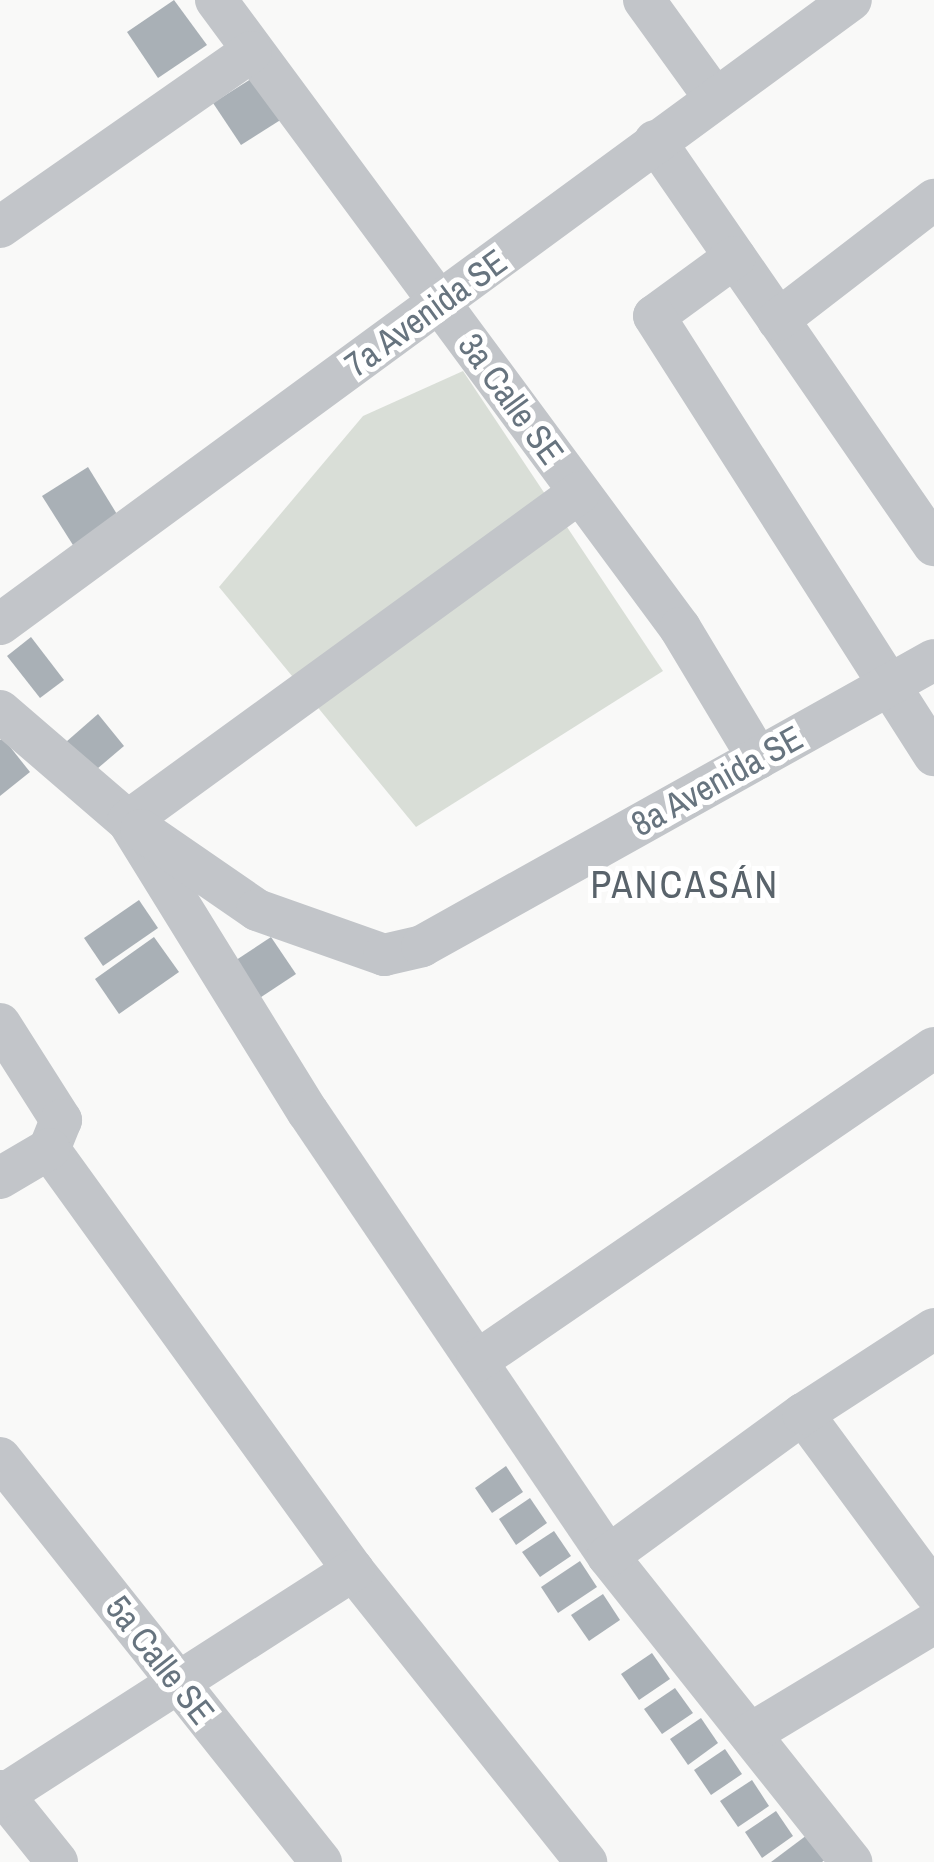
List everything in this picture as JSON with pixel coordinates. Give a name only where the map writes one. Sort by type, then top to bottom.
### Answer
[{"type":"street","name":"3a Calle SE","points":[[216,0],[680,628],[758,758]]},
{"type":"street","points":[[644,0],[714,98]]},
{"type":"street","name":"7a Avenida SE","points":[[0,624],[851,0]]},
{"type":"street","points":[[0,226],[251,52]]},
{"type":"street","points":[[655,141],[934,546]]},
{"type":"street","points":[[778,320],[934,200]]},
{"type":"street","points":[[734,257],[654,316],[934,756]]},
{"type":"street","points":[[128,821],[579,493]]},
{"type":"street","name":"8a Avenida SE","points":[[128,821],[257,910],[384,956],[422,946],[934,660]]},
{"type":"street","points":[[0,711],[128,821],[308,1112],[608,1556],[851,1862]]},
{"type":"street","points":[[0,1024],[61,1120],[49,1150],[4,1169]]},
{"type":"street","points":[[476,1361],[934,1048]]},
{"type":"street","points":[[49,1150],[353,1570],[586,1862]]},
{"type":"street","points":[[608,1556],[802,1414],[934,1329]]},
{"type":"street","points":[[802,1414],[934,1592]]},
{"type":"street","name":"5a Calle SE","points":[[0,1458],[321,1862]]},
{"type":"street","points":[[57,1862],[1,1794],[353,1570]]},
{"type":"street","points":[[750,1734],[934,1623]]},
{"type":"shaded area","points":[[463,371],[663,671],[416,827],[219,587],[363,416]]},
{"type":"building","points":[[174,0],[207,45],[158,78],[127,32]]},
{"type":"building","points":[[254,77],[282,119],[241,145],[213,103]]},
{"type":"building","points":[[88,467],[123,524],[78,553],[42,496]]},
{"type":"building","points":[[31,637],[64,680],[40,698],[7,656]]},
{"type":"building","points":[[98,714],[124,746],[84,780],[58,749]]},
{"type":"building","points":[[3,738],[30,772],[0,796],[0,740]]},
{"type":"building","points":[[139,900],[158,928],[103,966],[84,938]]},
{"type":"building","points":[[154,937],[179,972],[119,1014],[95,979]]},
{"type":"building","points":[[271,937],[296,974],[249,1005],[224,968]]},
{"type":"building","points":[[506,1466],[523,1492],[492,1513],[475,1488]]},
{"type":"building","points":[[530,1498],[547,1523],[516,1545],[499,1519]]},
{"type":"building","points":[[554,1531],[571,1556],[540,1577],[522,1552]]},
{"type":"building","points":[[580,1561],[597,1587],[558,1613],[541,1587]]},
{"type":"building","points":[[603,1594],[620,1620],[589,1641],[571,1615]]},
{"type":"building","points":[[652,1653],[670,1679],[639,1700],[621,1674]]},
{"type":"building","points":[[675,1688],[693,1713],[662,1734],[644,1709]]},
{"type":"building","points":[[701,1718],[718,1743],[688,1765],[670,1739]]},
{"type":"building","points":[[725,1749],[742,1774],[711,1795],[694,1770]]},
{"type":"building","points":[[752,1780],[769,1806],[738,1827],[720,1801]]},
{"type":"building","points":[[776,1811],[793,1836],[762,1858],[745,1832]]},
{"type":"building","points":[[815,1829],[833,1855],[822,1862],[771,1862]]},
{"type":"district","name":"PANCASÁN","points":[[685,885]]}]
